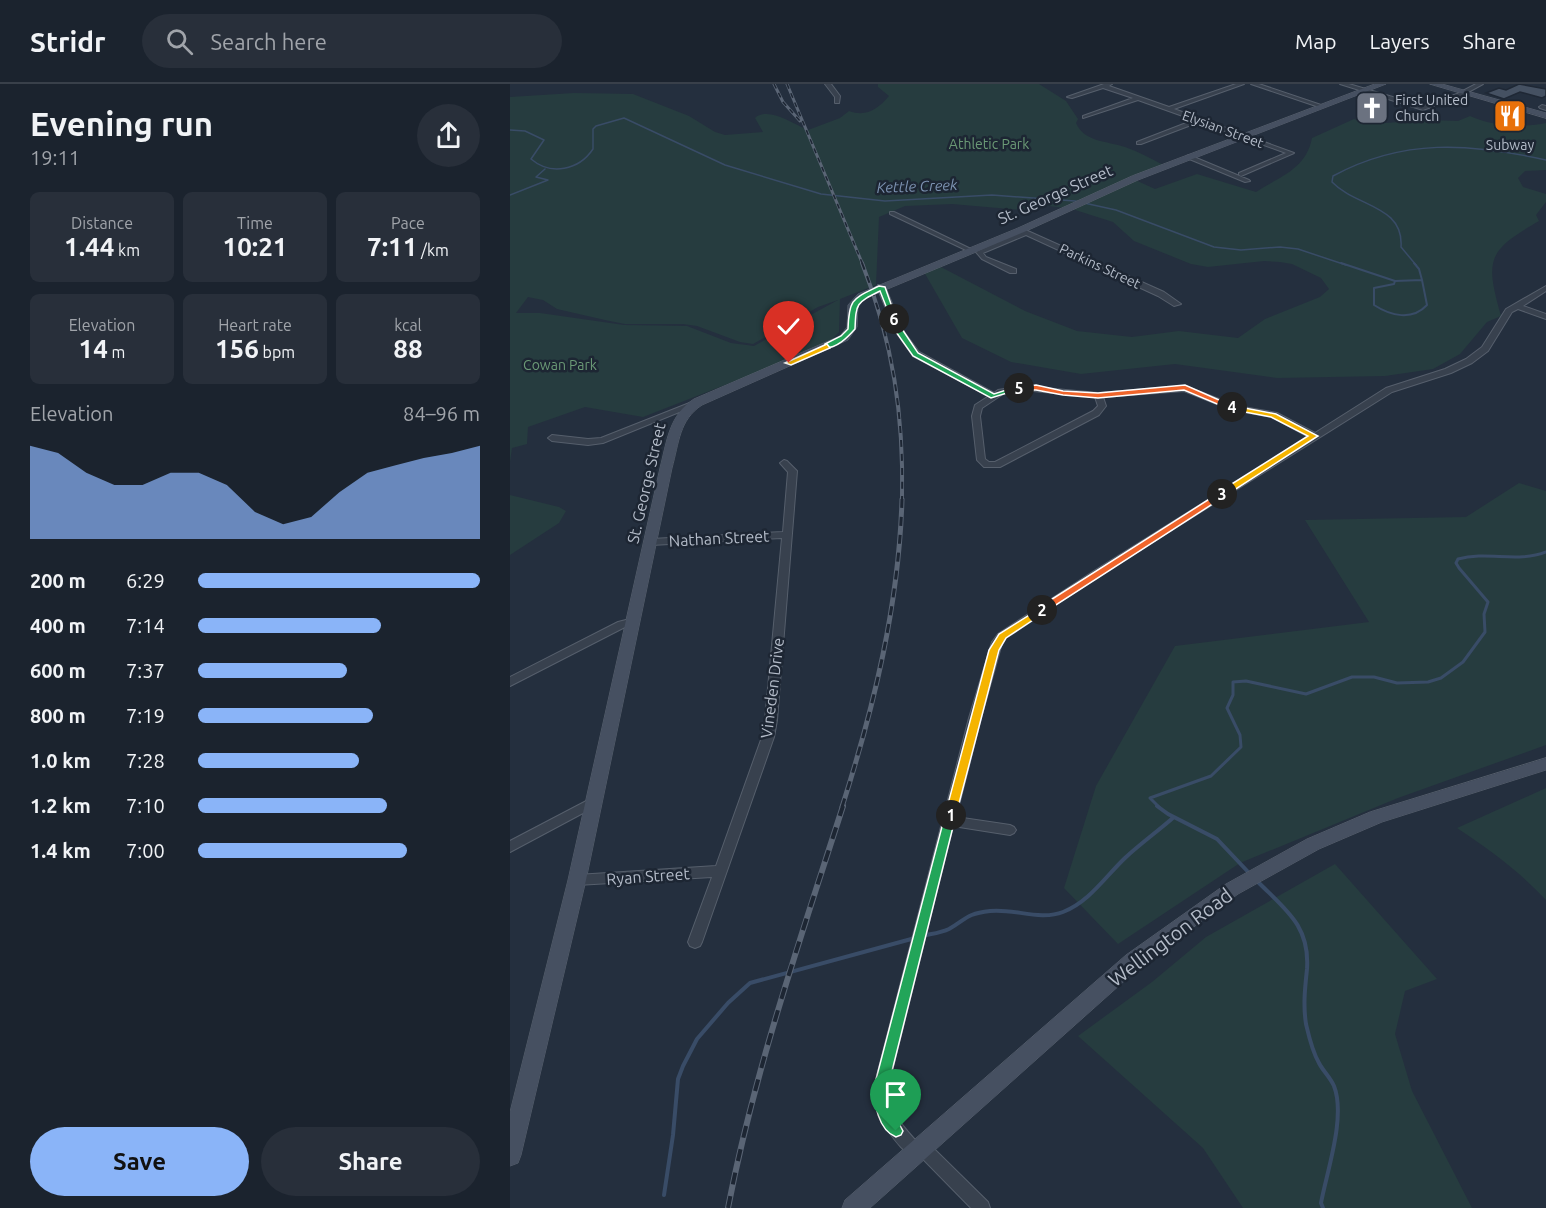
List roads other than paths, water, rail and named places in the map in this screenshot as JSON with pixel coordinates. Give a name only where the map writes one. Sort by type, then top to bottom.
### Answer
[{"type":"street","points":[[828,84],[838,97],[837,102]]},
{"type":"street","points":[[1169,109],[1241,84]]},
{"type":"street","points":[[1254,84],[1321,106]]},
{"type":"street","points":[[1343,84],[1409,105],[1428,108],[1480,84]]},
{"type":"street","name":"St. George Street","points":[[510,1155],[577,880],[666,468],[678,421],[687,409],[698,402],[844,338],[852,327],[854,302],[881,287],[970,250],[1024,231],[1067,209],[1189,157],[1382,84]]},
{"type":"street","points":[[1434,84],[1546,116]]},
{"type":"street","points":[[1070,97],[1108,85]]},
{"type":"street","name":"Elysian Street","points":[[1108,85],[1291,153],[1241,174]]},
{"type":"street","points":[[1085,117],[1138,98]]},
{"type":"street","points":[[1531,112],[1545,107]]},
{"type":"street","points":[[1139,143],[1199,120]]},
{"type":"street","points":[[1189,157],[1247,181]]},
{"type":"street","points":[[892,213],[970,250]]},
{"type":"street","points":[[1013,271],[980,255],[979,252],[1024,231]]},
{"type":"street","name":"Parkins Street","points":[[1024,231],[1161,294],[1177,304]]},
{"type":"street","points":[[881,287],[900,332],[916,354],[994,396]]},
{"type":"street","points":[[982,1208],[886,1117],[881,1103],[881,1087],[997,642],[1002,636],[1097,573],[1389,390],[1448,371],[1469,361],[1485,349],[1508,314],[1546,288]]},
{"type":"street","points":[[1517,306],[1546,317]]},
{"type":"street","points":[[1098,395],[1102,406],[1096,413],[1001,463],[990,465],[981,460],[976,416],[982,403],[1016,388],[1030,387],[1098,395],[1185,388],[1235,408],[1274,415],[1314,436]]},
{"type":"street","points":[[552,438],[592,442],[603,440],[698,402]]},
{"type":"street","name":"Vineden Drive","points":[[695,942],[718,871],[768,737],[793,471],[784,463]]},
{"type":"street","name":"Nathan Street","points":[[651,542],[787,534]]},
{"type":"street","points":[[510,682],[622,624],[634,621]]},
{"type":"street","name":"Wellington Road","points":[[853,1208],[1133,961],[1232,889],[1313,844],[1376,817],[1546,764]]},
{"type":"street","points":[[510,847],[594,802]]},
{"type":"street","points":[[949,821],[1010,830]]},
{"type":"street","name":"Ryan Street","points":[[577,880],[718,871]]},
{"type":"waterway","name":"Kettle Creek","points":[[510,130],[525,131],[544,140],[531,159],[547,168],[564,168],[580,162],[593,149],[593,129],[596,126],[624,118],[725,165],[821,194],[885,201],[992,195],[1075,201],[1116,210],[1214,247],[1241,250],[1280,247],[1298,249],[1346,265]]},
{"type":"waterway","name":"Kettle Creek","points":[[1416,265],[1401,247],[1400,233],[1395,223],[1377,208],[1342,190],[1332,182],[1333,176],[1385,155],[1437,147],[1491,150],[1546,160]]},
{"type":"waterway","points":[[510,195],[548,180],[536,177],[545,169]]},
{"type":"waterway","name":"Kettle Creek","points":[[1341,263],[1395,281]]},
{"type":"waterway","name":"Kettle Creek","points":[[1414,263],[1419,269],[1422,280]]},
{"type":"waterway","name":"Kettle Creek","points":[[1395,281],[1394,284],[1374,288],[1374,305],[1387,312],[1408,315],[1427,305],[1422,280]]},
{"type":"waterway","name":"Kettle Creek","points":[[1395,281],[1422,280]]},
{"type":"waterway","points":[[1159,807],[1150,798],[1211,776],[1241,747],[1240,735],[1227,708],[1233,695],[1233,682],[1246,681],[1306,694],[1352,677],[1374,677],[1397,683],[1428,682],[1441,678],[1463,662],[1485,632],[1484,614],[1488,602],[1459,568],[1456,563],[1458,559],[1480,556],[1525,557],[1546,552]]},
{"type":"waterway","points":[[1157,806],[1174,817]]},
{"type":"waterway","points":[[922,936],[946,930],[971,915],[982,912],[999,911],[1045,915],[1072,908],[1089,896],[1125,858],[1174,817]]},
{"type":"waterway","points":[[1174,817],[1217,839],[1251,875]]},
{"type":"waterway","points":[[1258,882],[1287,910],[1305,941],[1307,954],[1304,1003],[1306,1024],[1314,1054],[1334,1086],[1337,1099],[1337,1128],[1321,1203],[1323,1208]]},
{"type":"waterway","points":[[664,1195],[678,1079],[697,1039],[728,1003],[750,983],[915,938]]},
{"type":"railway","points":[[774,84],[783,102],[800,121]]},
{"type":"railway","points":[[787,84],[863,265]]},
{"type":"railway","points":[[862,263],[882,322],[894,380],[901,439],[902,499]]},
{"type":"railway","points":[[842,807],[883,655],[896,577],[902,499]]},
{"type":"railway","points":[[728,1208],[751,1105],[765,1055],[843,806]]},
{"type":"place","name":"First United Church","points":[[1372,108]]},
{"type":"place","name":"Subway","points":[[1510,116]]},
{"type":"park label","name":"Athletic Park","points":[[989,144]]},
{"type":"park label","name":"Cowan Park","points":[[560,365]]}]
